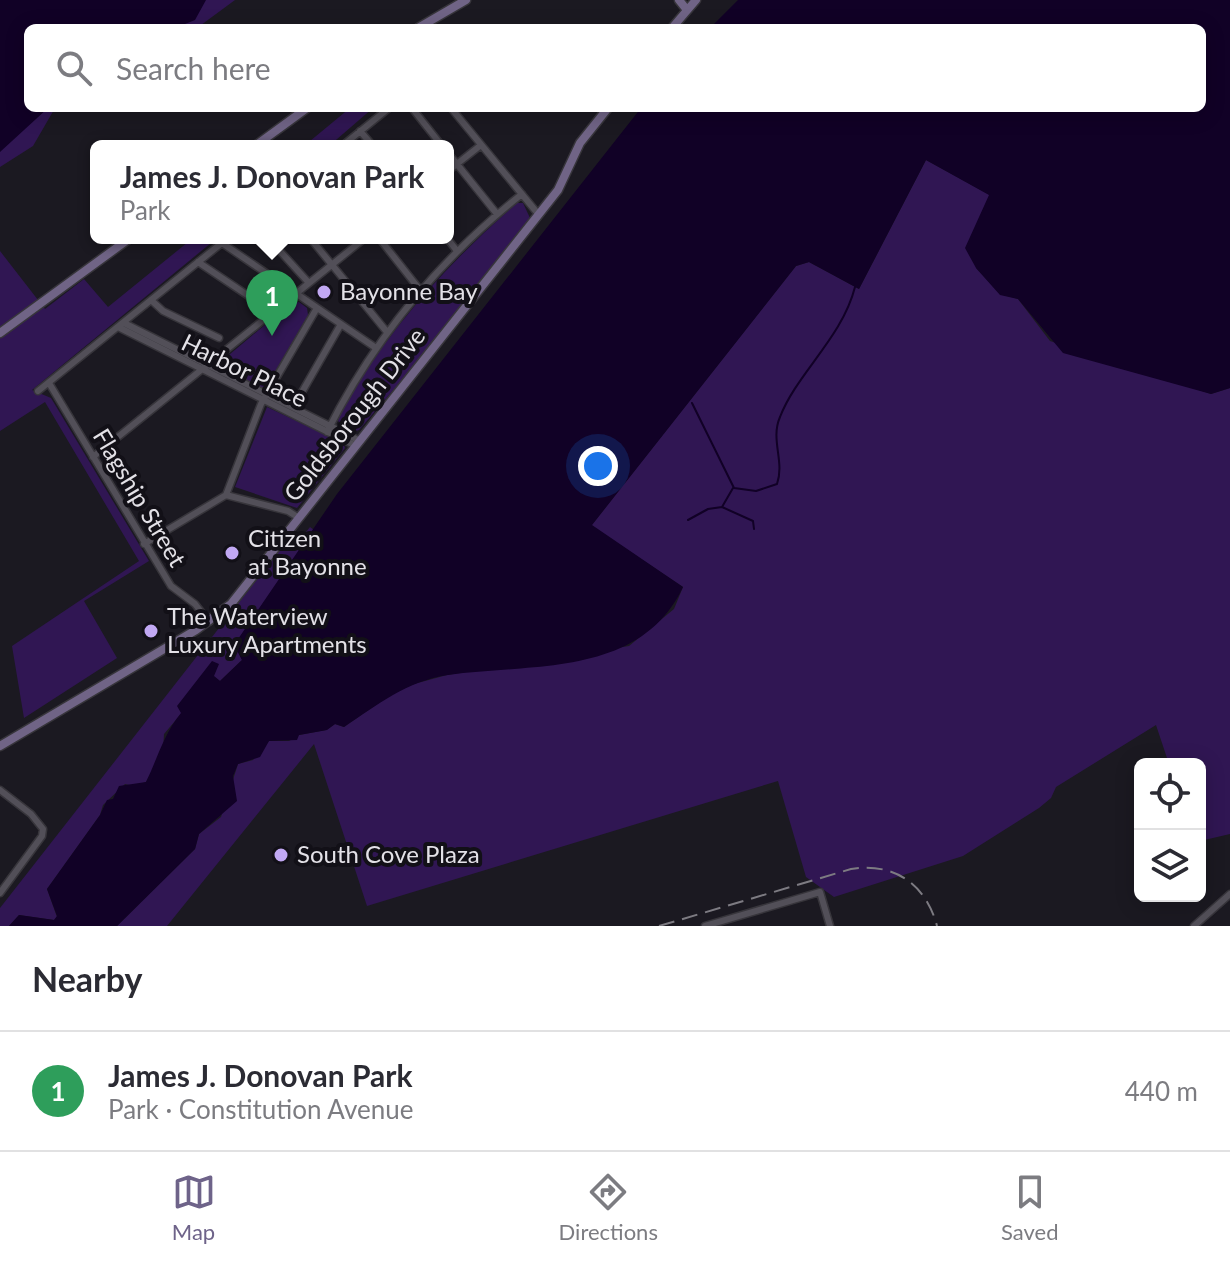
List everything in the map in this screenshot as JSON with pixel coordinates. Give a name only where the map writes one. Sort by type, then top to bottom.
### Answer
[{"type":"street","points":[[425,24],[466,0]]},
{"type":"street","points":[[679,0],[687,10]]},
{"type":"street","points":[[675,24],[696,0]]},
{"type":"street","points":[[263,140],[302,112]]},
{"type":"street","points":[[349,140],[384,112]]},
{"type":"street","points":[[415,112],[437,140]]},
{"type":"street","points":[[454,112],[539,215]]},
{"type":"street","name":"Goldsborough Drive","points":[[0,746],[209,622],[231,604],[539,215],[564,182],[580,143],[605,112]]},
{"type":"street","points":[[360,131],[368,140]]},
{"type":"street","points":[[454,166],[481,145]]},
{"type":"street","points":[[454,160],[497,214]]},
{"type":"street","points":[[329,428],[376,348],[420,290],[457,251],[522,194]]},
{"type":"street","points":[[0,333],[122,244]]},
{"type":"street","points":[[38,391],[221,244]]},
{"type":"street","points":[[229,244],[376,348]]},
{"type":"street","points":[[273,244],[309,283]]},
{"type":"street","points":[[315,244],[387,332]]},
{"type":"street","points":[[93,457],[358,244]]},
{"type":"street","points":[[384,244],[420,290]]},
{"type":"street","points":[[452,244],[457,251]]},
{"type":"street","points":[[198,262],[265,307]]},
{"type":"street","points":[[151,300],[161,310],[219,338]]},
{"type":"street","points":[[144,544],[226,495],[265,397],[317,308]]},
{"type":"street","points":[[298,399],[341,324]]},
{"type":"street","name":"Harbor Place","points":[[121,325],[358,444]]},
{"type":"street","name":"Flagship Street","points":[[49,383],[172,589],[192,601],[209,622]]},
{"type":"street","points":[[226,495],[284,510],[299,518]]},
{"type":"street","points":[[0,790],[39,822],[42,836],[0,893]]},
{"type":"street","points":[[705,926],[820,892],[830,926]]},
{"type":"street","points":[[1194,926],[1230,894]]},
{"type":"shaded area","points":[[0,0],[206,0],[195,20],[185,24],[24,24],[24,112],[44,112],[0,152]]},
{"type":"shaded area","points":[[188,0],[235,0],[202,24],[120,24]]},
{"type":"shaded area","points":[[738,0],[1230,0],[1230,388],[1211,394],[1063,353],[1018,299],[1000,295],[976,268],[965,248],[989,195],[926,160],[859,289],[809,262],[796,266],[592,525],[683,587],[664,616],[640,637],[612,652],[580,661],[433,678],[393,695],[344,727],[335,724],[327,730],[299,735],[297,740],[269,741],[260,757],[238,764],[233,776],[237,801],[199,834],[195,849],[117,926],[9,926],[19,915],[54,920],[57,916],[47,889],[100,815],[107,800],[113,799],[119,786],[146,782],[166,737],[181,713],[177,706],[212,661],[219,664],[214,676],[220,681],[242,660],[234,645],[337,494],[638,112],[1206,112],[1206,24],[714,24]]},
{"type":"shaded area","points":[[24,110],[53,112],[33,146],[0,167],[0,120]]},
{"type":"shaded area","points":[[345,112],[368,112],[336,140],[311,140]]},
{"type":"shaded area","points":[[926,160],[990,195],[976,268],[1000,294],[1018,299],[1050,341],[1211,394],[1230,388],[1230,834],[1206,840],[1206,758],[1167,758],[1156,725],[1056,787],[1051,798],[1039,808],[963,856],[834,897],[806,877],[778,781],[367,906],[314,744],[167,926],[117,926],[195,849],[199,834],[221,817],[238,764],[253,760],[269,741],[289,741],[299,735],[326,730],[335,724],[344,727],[393,693],[447,675],[629,646],[674,609],[683,587],[591,526],[796,266],[809,262],[859,289]]},
{"type":"shaded area","points":[[517,203],[523,203],[530,218],[424,354],[359,430],[353,432],[340,425],[338,420],[343,408],[400,324],[467,249]]},
{"type":"shaded area","points":[[186,244],[210,244],[32,390],[51,398],[149,561],[84,601],[117,658],[24,718],[12,646],[139,561],[45,402],[0,431],[0,251],[45,309],[84,279],[108,307]]},
{"type":"shaded area","points":[[299,302],[307,308],[308,315],[266,387],[260,387],[217,365],[291,303]]},
{"type":"shaded area","points":[[267,407],[343,443],[345,448],[297,508],[235,487]]},
{"type":"shaded area","points":[[310,527],[314,530],[235,644],[242,660],[220,681],[213,676],[164,734],[163,751],[146,782],[134,786],[125,784],[103,805],[100,815],[47,889],[57,917],[54,920],[19,915],[9,926],[0,926],[0,908],[295,531],[302,537]]},
{"type":"waterway","points":[[692,403],[734,488],[756,491],[777,484],[776,434],[780,417],[797,385],[840,323],[855,287]]},
{"type":"waterway","points":[[688,520],[708,509],[722,507],[733,488]]},
{"type":"waterway","points":[[722,507],[753,521],[754,529]]},
{"type":"railway","points":[[659,926],[851,869],[867,868],[881,869],[906,879],[925,898],[937,926]]},
{"type":"place","name":"Bayonne Bay","points":[[324,292]]},
{"type":"place","name":"James J. Donovan Park","points":[[272,336]]},
{"type":"place","name":"Citizen at Bayonne","points":[[232,553]]},
{"type":"place","name":"The Waterview Luxury Apartments","points":[[151,631]]},
{"type":"place","name":"South Cove Plaza","points":[[281,855]]}]
